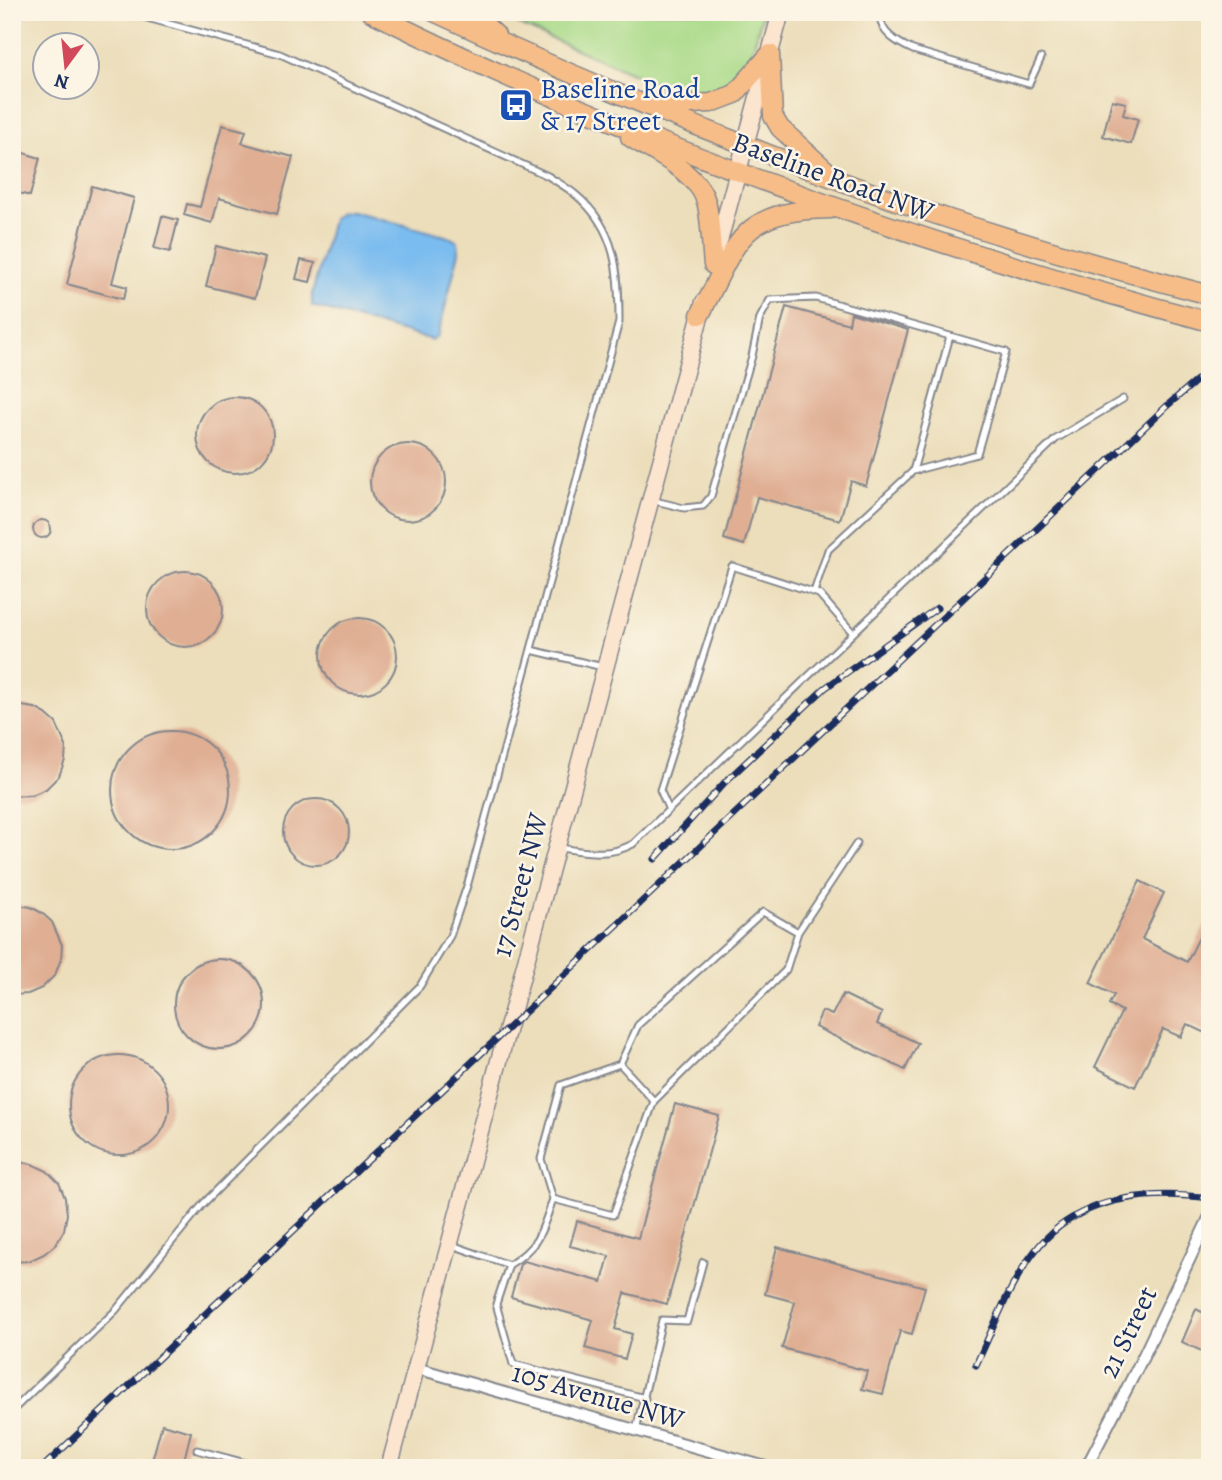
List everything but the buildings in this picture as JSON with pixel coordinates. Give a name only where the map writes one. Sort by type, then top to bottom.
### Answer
[{"type":"main road","name":"Baseline Road NW","points":[[371,12],[448,51],[597,116],[738,171],[924,239],[1210,322]]},
{"type":"main road","name":"Baseline Road NW","points":[[434,12],[647,106],[836,180],[1059,254],[1204,293]]},
{"type":"main road","points":[[471,12],[509,47]]},
{"type":"main road","points":[[713,265],[781,12]]},
{"type":"main road","points":[[647,106],[711,103],[734,94],[770,54]]},
{"type":"main road","points":[[770,54],[773,116],[780,128],[836,180]]},
{"type":"main road","points":[[597,116],[684,172],[699,188],[707,202],[713,265]]},
{"type":"main road","points":[[700,315],[738,243],[750,228],[783,212],[841,208]]},
{"type":"main road","name":"17 Street NW","points":[[389,1468],[713,265]]},
{"type":"street","name":"21 Street","points":[[1086,1468],[1143,1357],[1210,1216]]},
{"type":"street","name":"105 Avenue NW","points":[[416,1368],[769,1468]]},
{"type":"lane","points":[[12,1411],[116,1310],[203,1204],[420,986],[450,936],[468,883],[619,322],[619,276],[612,248],[598,221],[577,195],[548,176],[280,54],[125,12]]},
{"type":"lane","points":[[881,12],[880,19],[885,31],[905,46],[1029,84],[1041,58]]},
{"type":"lane","points":[[650,499],[684,508],[703,506],[711,496],[752,356],[760,318],[770,300],[816,298],[1006,352],[977,454],[913,471],[828,550],[814,592]]},
{"type":"lane","points":[[913,471],[950,336]]},
{"type":"lane","points":[[557,848],[598,854],[621,850],[634,844],[1056,439],[1123,399]]},
{"type":"lane","points":[[668,810],[660,790],[732,566],[819,594],[853,633]]},
{"type":"lane","points":[[531,650],[605,668]]},
{"type":"lane","points":[[553,1199],[613,1215],[654,1101],[786,970],[798,932],[857,843]]},
{"type":"lane","points":[[645,1398],[513,1364],[496,1304],[509,1265],[526,1254],[538,1240],[553,1199],[541,1159],[561,1086],[620,1065],[638,1025],[763,912],[798,932]]},
{"type":"lane","points":[[620,1065],[654,1101]]},
{"type":"lane","points":[[449,1244],[509,1265]]},
{"type":"lane","points":[[636,1430],[662,1320],[687,1321],[703,1262]]},
{"type":"lane","points":[[197,1450],[264,1468]]},
{"type":"green space","points":[[489,12],[763,12],[753,49],[738,78],[728,89],[714,95],[696,96],[674,91]]},
{"type":"water","points":[[352,211],[449,237],[458,242],[459,252],[438,335],[432,340],[312,306],[312,294],[332,220],[339,213]]},
{"type":"railway","points":[[42,1468],[1169,404],[1210,369]]},
{"type":"railway","points":[[655,859],[725,782],[825,688],[937,608]]},
{"type":"railway","points":[[976,1365],[1026,1264],[1052,1233],[1071,1218],[1114,1201],[1138,1197],[1162,1195],[1210,1198]]},
{"type":"place","name":"Baseline Road & 17 Street","points":[[516,105]]}]
